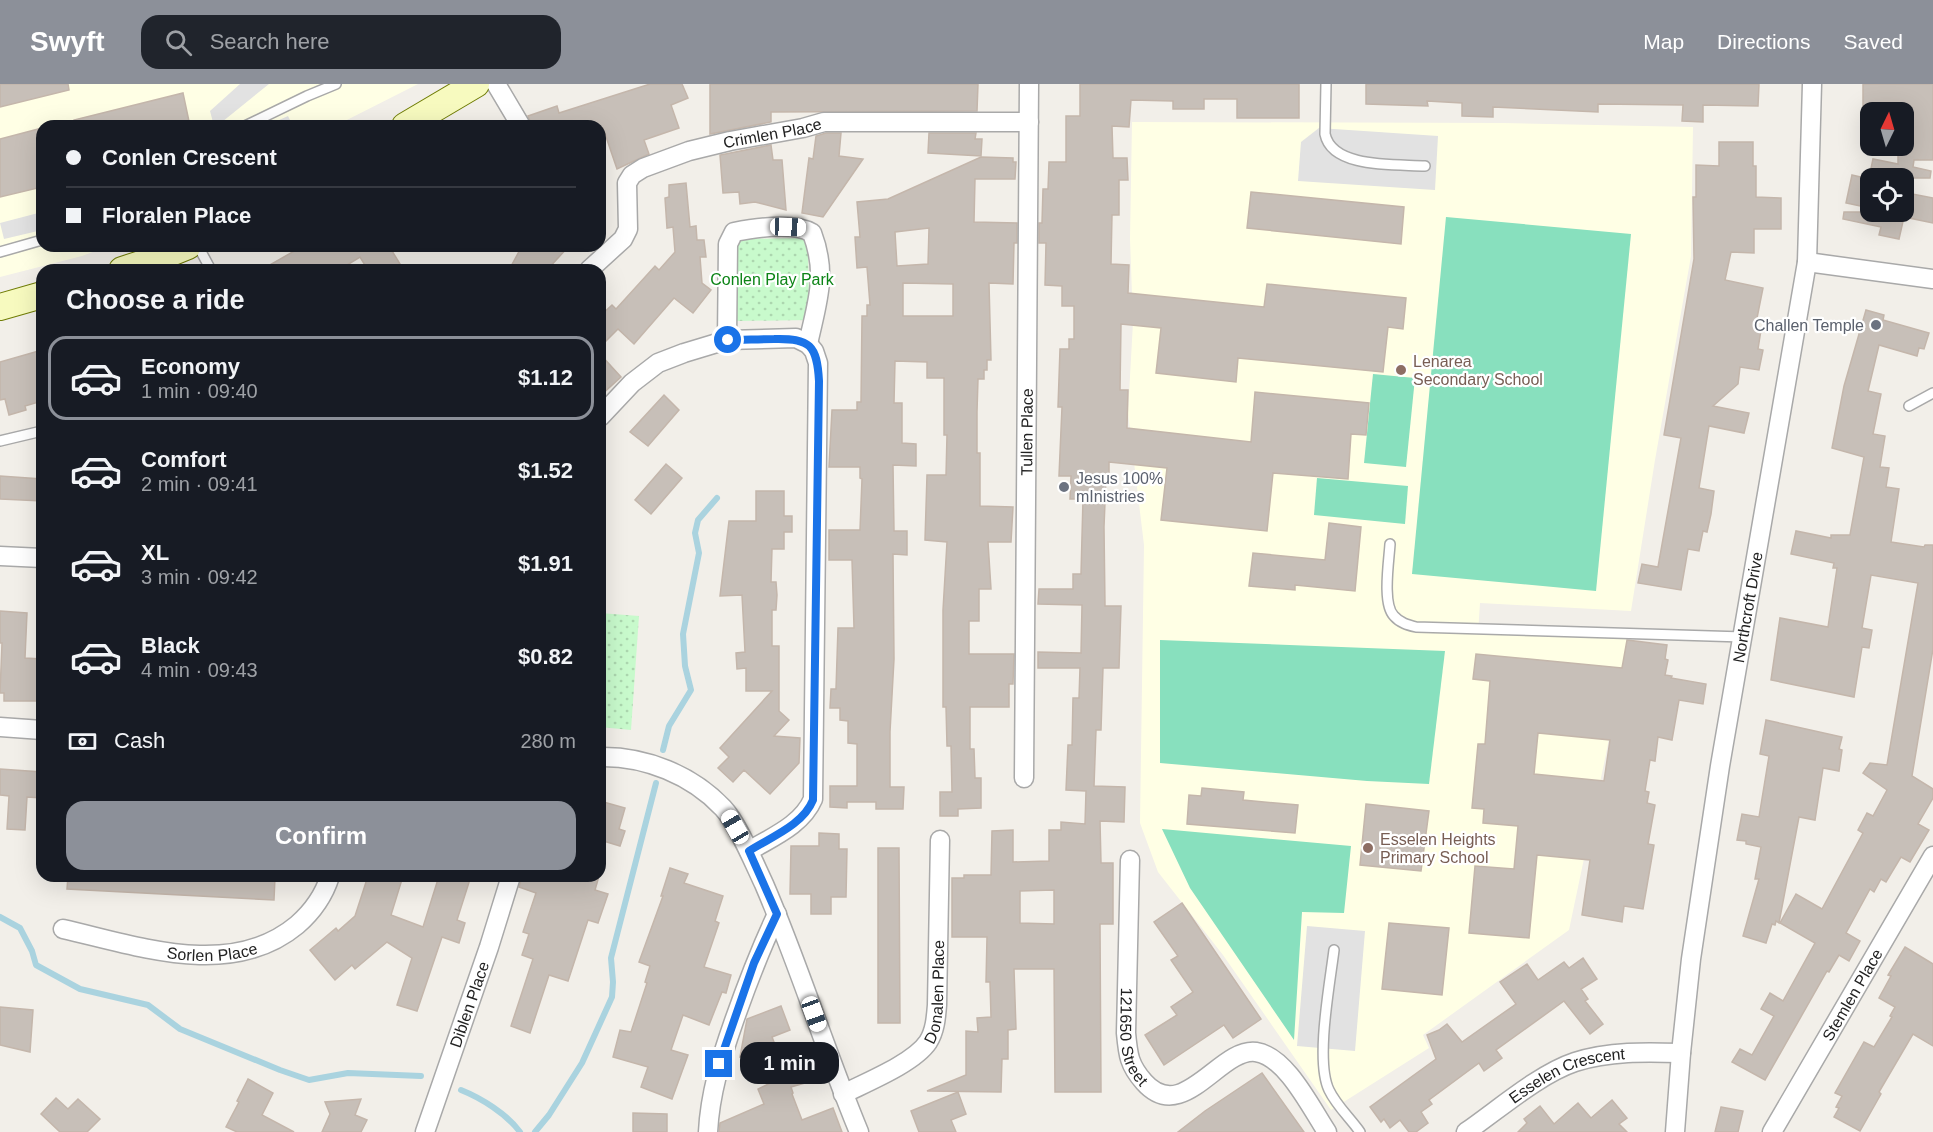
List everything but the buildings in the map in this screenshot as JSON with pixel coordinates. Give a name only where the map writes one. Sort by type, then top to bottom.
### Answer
[{"type":"street","points":[[415,120],[476,84]]},
{"type":"street","points":[[496,84],[517,120]]},
{"type":"street","name":"Tullen Place","points":[[1024,778],[1029,84]]},
{"type":"street","name":"Northcroft Drive","points":[[1675,1132],[1691,959],[1720,766],[1744,638],[1807,262],[1812,84]]},
{"type":"street","name":"Crimlen Place","points":[[596,264],[623,239],[628,229],[627,183],[632,175],[689,151],[824,122],[1029,122]]},
{"type":"street","points":[[728,340],[728,244],[734,232],[749,229],[804,228],[812,233],[818,247],[822,272],[808,344]]},
{"type":"street","points":[[141,264],[173,252]]},
{"type":"street","points":[[1807,262],[1933,279]]},
{"type":"street","points":[[0,307],[36,297]]},
{"type":"street","points":[[606,411],[632,383],[658,363],[728,340],[796,338],[808,344],[814,351],[818,363],[813,800],[799,820],[749,851]]},
{"type":"street","points":[[0,556],[36,558]]},
{"type":"street","points":[[0,727],[36,730]]},
{"type":"street","points":[[606,757],[655,764],[696,783],[724,809],[749,851],[777,914],[859,1132]]},
{"type":"street","name":"Donalen Place","points":[[843,1094],[916,1056],[928,1042],[934,1030],[937,1005],[940,840]]},
{"type":"street","name":"Stemlen Place","points":[[1772,1132],[1933,856]]},
{"type":"street","name":"121650 Street","points":[[1130,860],[1126,1033],[1127,1054],[1133,1070],[1152,1091],[1165,1095],[1178,1095],[1241,1054],[1255,1052],[1270,1057],[1284,1068],[1328,1132]]},
{"type":"street","name":"Sorlen Place","points":[[63,929],[156,950],[207,955],[242,952],[274,940],[301,921],[321,896],[327,882]]},
{"type":"street","name":"Diblen Place","points":[[425,1132],[509,882]]},
{"type":"street","points":[[708,1132],[711,1094],[719,1064],[754,963],[777,914]]},
{"type":"street","name":"Esselen Crescent","points":[[1466,1132],[1542,1078],[1575,1062],[1638,1052],[1681,1053]]},
{"type":"lane","points":[[257,120],[336,84]]},
{"type":"lane","points":[[1326,84],[1325,134],[1326,140],[1336,152],[1355,160],[1425,166]]},
{"type":"lane","points":[[2,250],[36,242]]},
{"type":"lane","points":[[1909,406],[1933,393]]},
{"type":"lane","points":[[0,441],[36,432]]},
{"type":"lane","points":[[1390,544],[1387,598],[1392,615],[1404,624],[1416,627],[1744,638]]},
{"type":"lane","points":[[1334,950],[1325,1023],[1323,1068],[1329,1090],[1359,1132]]},
{"type":"shaded area","points":[[0,84],[418,84],[347,120],[36,120],[36,252],[93,252],[51,264],[36,264],[36,268],[0,277]]},
{"type":"shaded area","points":[[240,84],[269,84],[224,120],[212,120],[210,111]]},
{"type":"shaded area","name":"Lenarea Secondary School","points":[[1132,122],[1503,123],[1693,127],[1691,256],[1631,611],[1480,603],[1478,634],[1628,637],[1569,930],[1423,1035],[1429,1048],[1331,1110],[1223,955],[1158,872],[1140,823],[1144,545],[1128,413],[1133,322],[1130,239]]},
{"type":"shaded area","points":[[1319,128],[1438,136],[1435,190],[1298,181],[1301,142]]},
{"type":"shaded area","points":[[36,214],[36,231],[4,239],[0,223]]},
{"type":"shaded area","points":[[1307,926],[1365,931],[1355,1051],[1297,1046]]},
{"type":"green space","points":[[1446,217],[1631,234],[1596,591],[1412,574]]},
{"type":"green space","name":"Conlen Play Park","points":[[808,238],[809,320],[736,321],[735,239]]},
{"type":"green space","points":[[1373,374],[1415,378],[1406,467],[1364,463]]},
{"type":"green space","points":[[1317,478],[1408,486],[1405,524],[1314,515]]},
{"type":"green space","points":[[606,613],[639,616],[631,730],[606,728]]},
{"type":"green space","points":[[1160,640],[1445,651],[1429,784],[1367,781],[1160,763]]},
{"type":"green space","points":[[1162,829],[1351,846],[1344,913],[1302,912],[1294,1040],[1190,888]]},
{"type":"waterway","points":[[663,750],[669,726],[691,690],[685,666],[683,634],[699,553],[695,533],[698,520],[717,498]]},
{"type":"waterway","points":[[535,1132],[549,1115],[582,1063],[612,997],[611,958],[656,783]]},
{"type":"waterway","points":[[0,917],[20,928],[32,951],[36,965],[80,989],[148,1005],[180,1029],[280,1070],[309,1080],[348,1073],[421,1076]]},
{"type":"waterway","points":[[461,1090],[493,1107],[520,1132]]},
{"type":"place","name":"Challen Temple","points":[[1876,325]]},
{"type":"place","name":"Lenarea Secondary School","points":[[1401,370]]},
{"type":"place","name":"Jesus 100% mInistries","points":[[1064,487]]},
{"type":"place","name":"Esselen Heights Primary School","points":[[1368,848]]},
{"type":"route","points":[[719,1064],[754,963],[777,914],[749,851],[799,820],[813,800],[817,556],[819,381],[818,363],[814,351],[808,344],[796,338],[728,340]]}]
